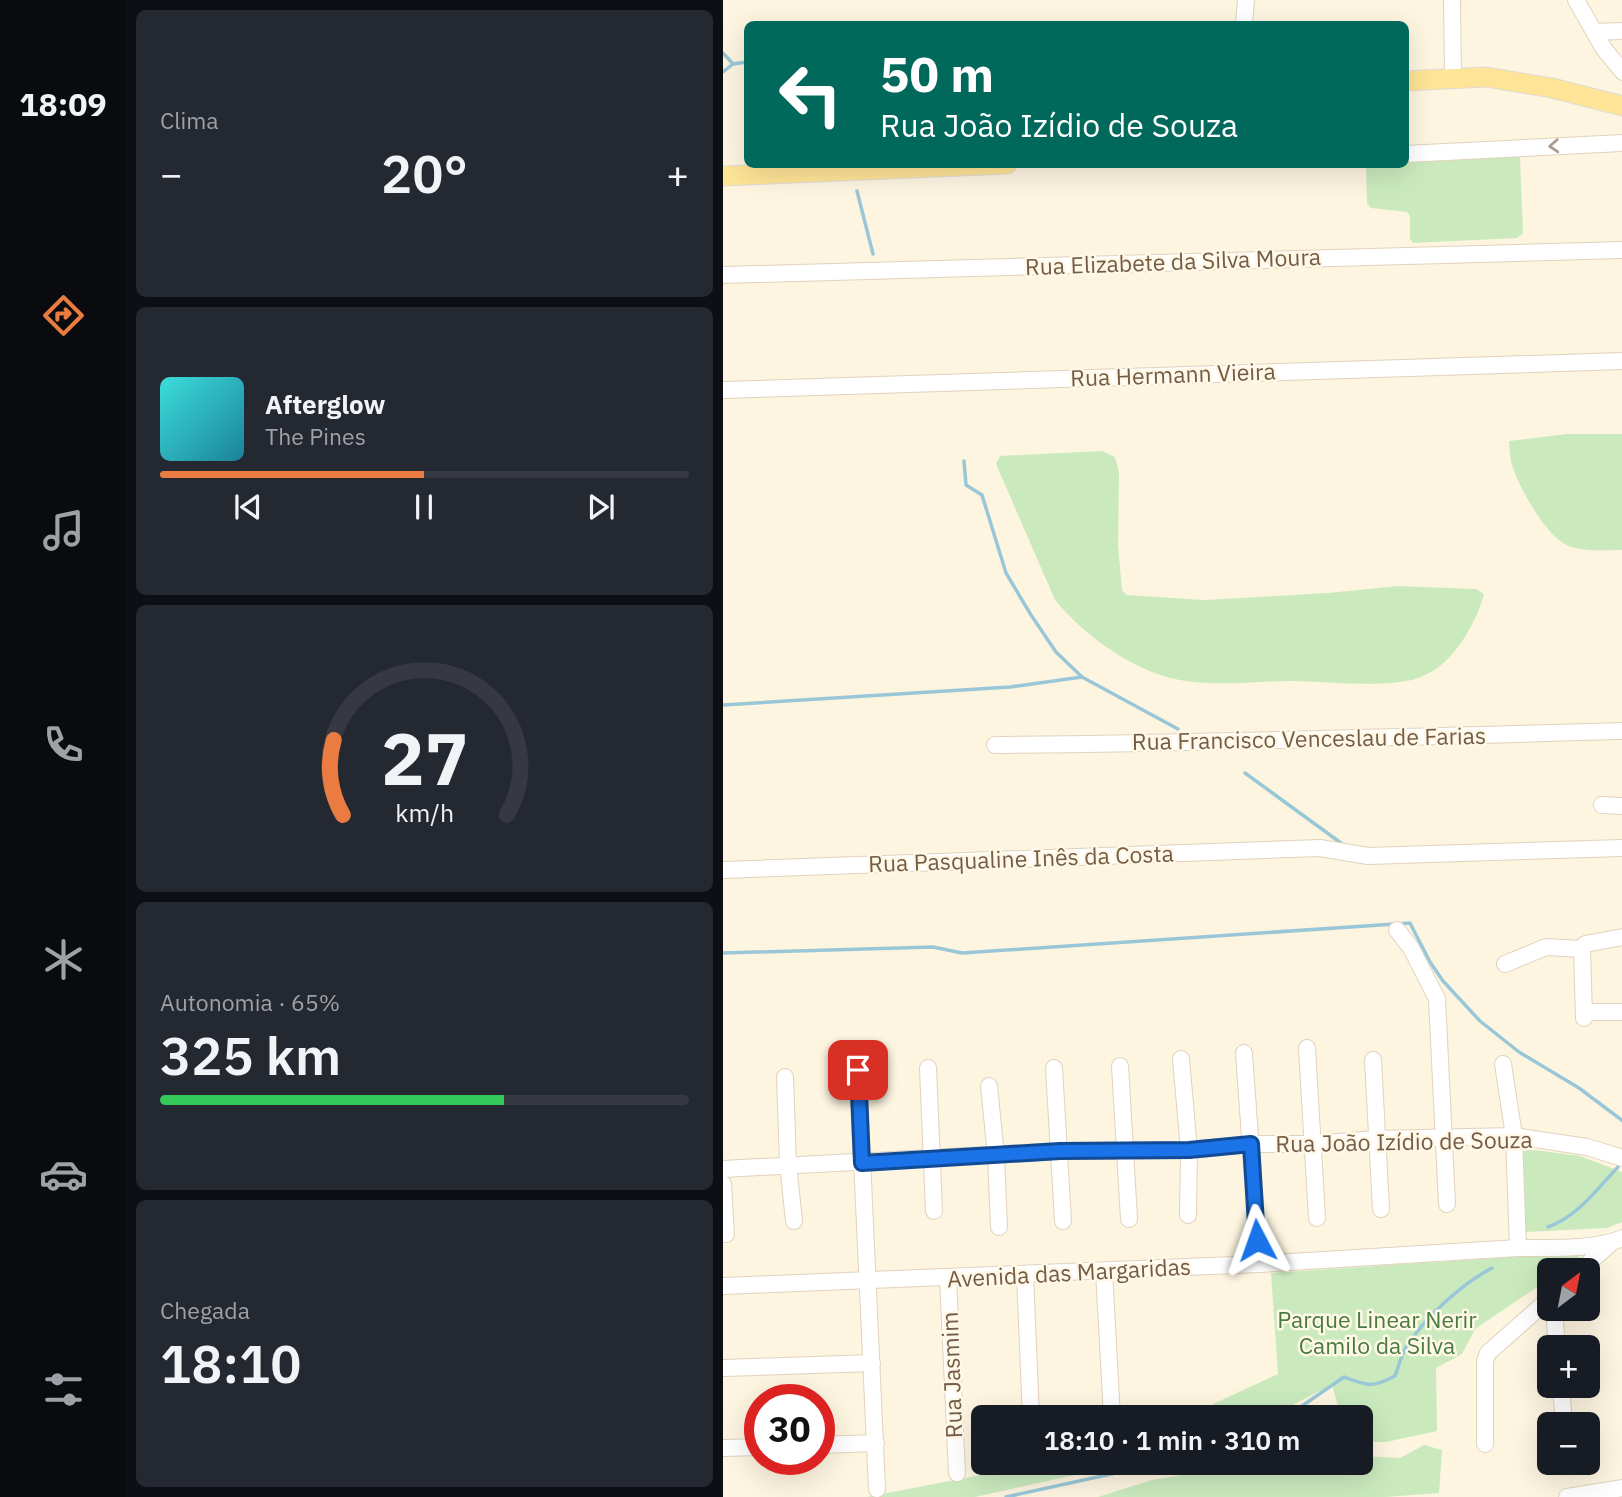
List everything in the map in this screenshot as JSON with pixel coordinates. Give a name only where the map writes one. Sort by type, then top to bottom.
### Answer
[{"type":"main road","points":[[1409,81],[1453,77],[1496,78],[1552,88],[1622,106]]},
{"type":"main road","points":[[723,176],[912,168]]},
{"type":"street","points":[[1244,21],[1246,0]]},
{"type":"street","points":[[1452,0],[1453,77]]},
{"type":"street","points":[[1576,0],[1622,72]]},
{"type":"street","points":[[1594,32],[1622,31]]},
{"type":"street","points":[[1409,154],[1622,143]]},
{"type":"street","name":"Rua Elizabete da Silva Moura","points":[[723,275],[1622,250]]},
{"type":"street","name":"Rua Hermann Vieira","points":[[723,390],[1622,361]]},
{"type":"street","name":"Rua Francisco Venceslau de Farias","points":[[995,745],[1206,743],[1622,731]]},
{"type":"street","points":[[1602,805],[1622,806]]},
{"type":"street","name":"Rua Pasqualine Inês da Costa","points":[[723,870],[1320,848],[1360,856],[1382,856],[1622,848]]},
{"type":"street","points":[[1397,930],[1411,948],[1437,999],[1447,1204]]},
{"type":"street","points":[[1622,937],[1591,941],[1582,949],[1584,1015],[1622,1012]]},
{"type":"street","points":[[1505,964],[1546,947],[1582,949]]},
{"type":"street","points":[[1307,1048],[1317,1218]]},
{"type":"street","points":[[1244,1053],[1259,1265]]},
{"type":"street","points":[[1181,1059],[1189,1150],[1188,1215]]},
{"type":"street","points":[[1373,1060],[1381,1209]]},
{"type":"street","points":[[1120,1066],[1129,1219]]},
{"type":"street","points":[[1508,1066],[1518,1248]]},
{"type":"street","points":[[928,1068],[934,1211]]},
{"type":"street","points":[[1054,1068],[1063,1221]]},
{"type":"street","points":[[858,1070],[877,1489]]},
{"type":"street","points":[[785,1077],[788,1164],[794,1221]]},
{"type":"street","points":[[989,1086],[999,1227]]},
{"type":"street","name":"Rua João Izídio de Souza","points":[[723,1169],[1060,1151],[1189,1150],[1251,1144],[1513,1136],[1587,1147],[1622,1158]]},
{"type":"street","points":[[723,1184],[726,1234]]},
{"type":"street","points":[[1595,1258],[1617,1240]]},
{"type":"street","name":"Avenida das Margaridas","points":[[723,1286],[1259,1265],[1553,1248],[1617,1240]]},
{"type":"street","points":[[1104,1271],[1111,1405]]},
{"type":"street","points":[[1025,1275],[1031,1405]]},
{"type":"street","name":"Rua Jasmim","points":[[948,1278],[956,1473]]},
{"type":"street","points":[[1485,1444],[1485,1361],[1488,1353],[1537,1310]]},
{"type":"street","points":[[723,1368],[872,1363]]},
{"type":"street","points":[[835,1444],[876,1443]]},
{"type":"street","points":[[723,1448],[744,1447]]},
{"type":"street","points":[[1567,1497],[1622,1488]]},
{"type":"green space","points":[[1515,153],[1520,158],[1523,233],[1517,238],[1413,243],[1410,239],[1410,216],[1407,212],[1371,208],[1367,203],[1366,168],[1409,168],[1409,159]]},
{"type":"green space","points":[[1567,434],[1622,434],[1622,550],[1569,546],[1543,523],[1522,488],[1512,465],[1509,441]]},
{"type":"green space","points":[[1102,451],[1115,457],[1119,472],[1118,545],[1122,590],[1126,595],[1204,600],[1398,586],[1476,589],[1484,594],[1477,614],[1452,654],[1436,669],[1412,680],[1366,684],[1290,681],[1203,683],[1169,678],[1152,672],[1099,642],[1055,600],[996,464],[1000,456]]},
{"type":"green space","points":[[1521,1148],[1580,1156],[1622,1172],[1622,1222],[1607,1228],[1526,1232]]},
{"type":"green space","name":"Parque Linear Nerir Camilo da Silva","points":[[1573,1253],[1581,1258],[1537,1258],[1537,1287],[1475,1329],[1462,1354],[1436,1368],[1437,1431],[1386,1442],[1373,1442],[1373,1405],[1338,1405],[1332,1385],[1293,1405],[1211,1405],[1278,1374],[1271,1273]]},
{"type":"green space","points":[[1424,1445],[1442,1450],[1439,1493],[1385,1497],[1098,1497],[1152,1480],[1182,1475],[1373,1475],[1373,1457],[1400,1458]]},
{"type":"green space","points":[[981,1475],[1075,1475],[975,1497],[867,1497]]},
{"type":"waterway","points":[[723,53],[733,64]]},
{"type":"waterway","points":[[723,72],[733,64],[744,62]]},
{"type":"waterway","points":[[857,191],[873,254]]},
{"type":"waterway","points":[[964,461],[966,485],[982,495],[1006,573],[1056,652],[1082,677],[1178,729]]},
{"type":"waterway","points":[[723,705],[1010,687],[1082,677]]},
{"type":"waterway","points":[[1245,773],[1341,843]]},
{"type":"waterway","points":[[723,953],[933,947],[962,953],[1410,923],[1443,981],[1480,1021],[1519,1052],[1579,1088],[1623,1121]]},
{"type":"waterway","points":[[1548,1227],[1578,1209],[1618,1167]]},
{"type":"waterway","points":[[1303,1405],[1344,1377],[1370,1384],[1395,1376],[1405,1349],[1424,1324],[1457,1292],[1492,1268]]},
{"type":"waterway","points":[[1006,1497],[1107,1475]]},
{"type":"route","points":[[858,1070],[862,1163],[1060,1151],[1189,1150],[1251,1144],[1257,1240]]}]
